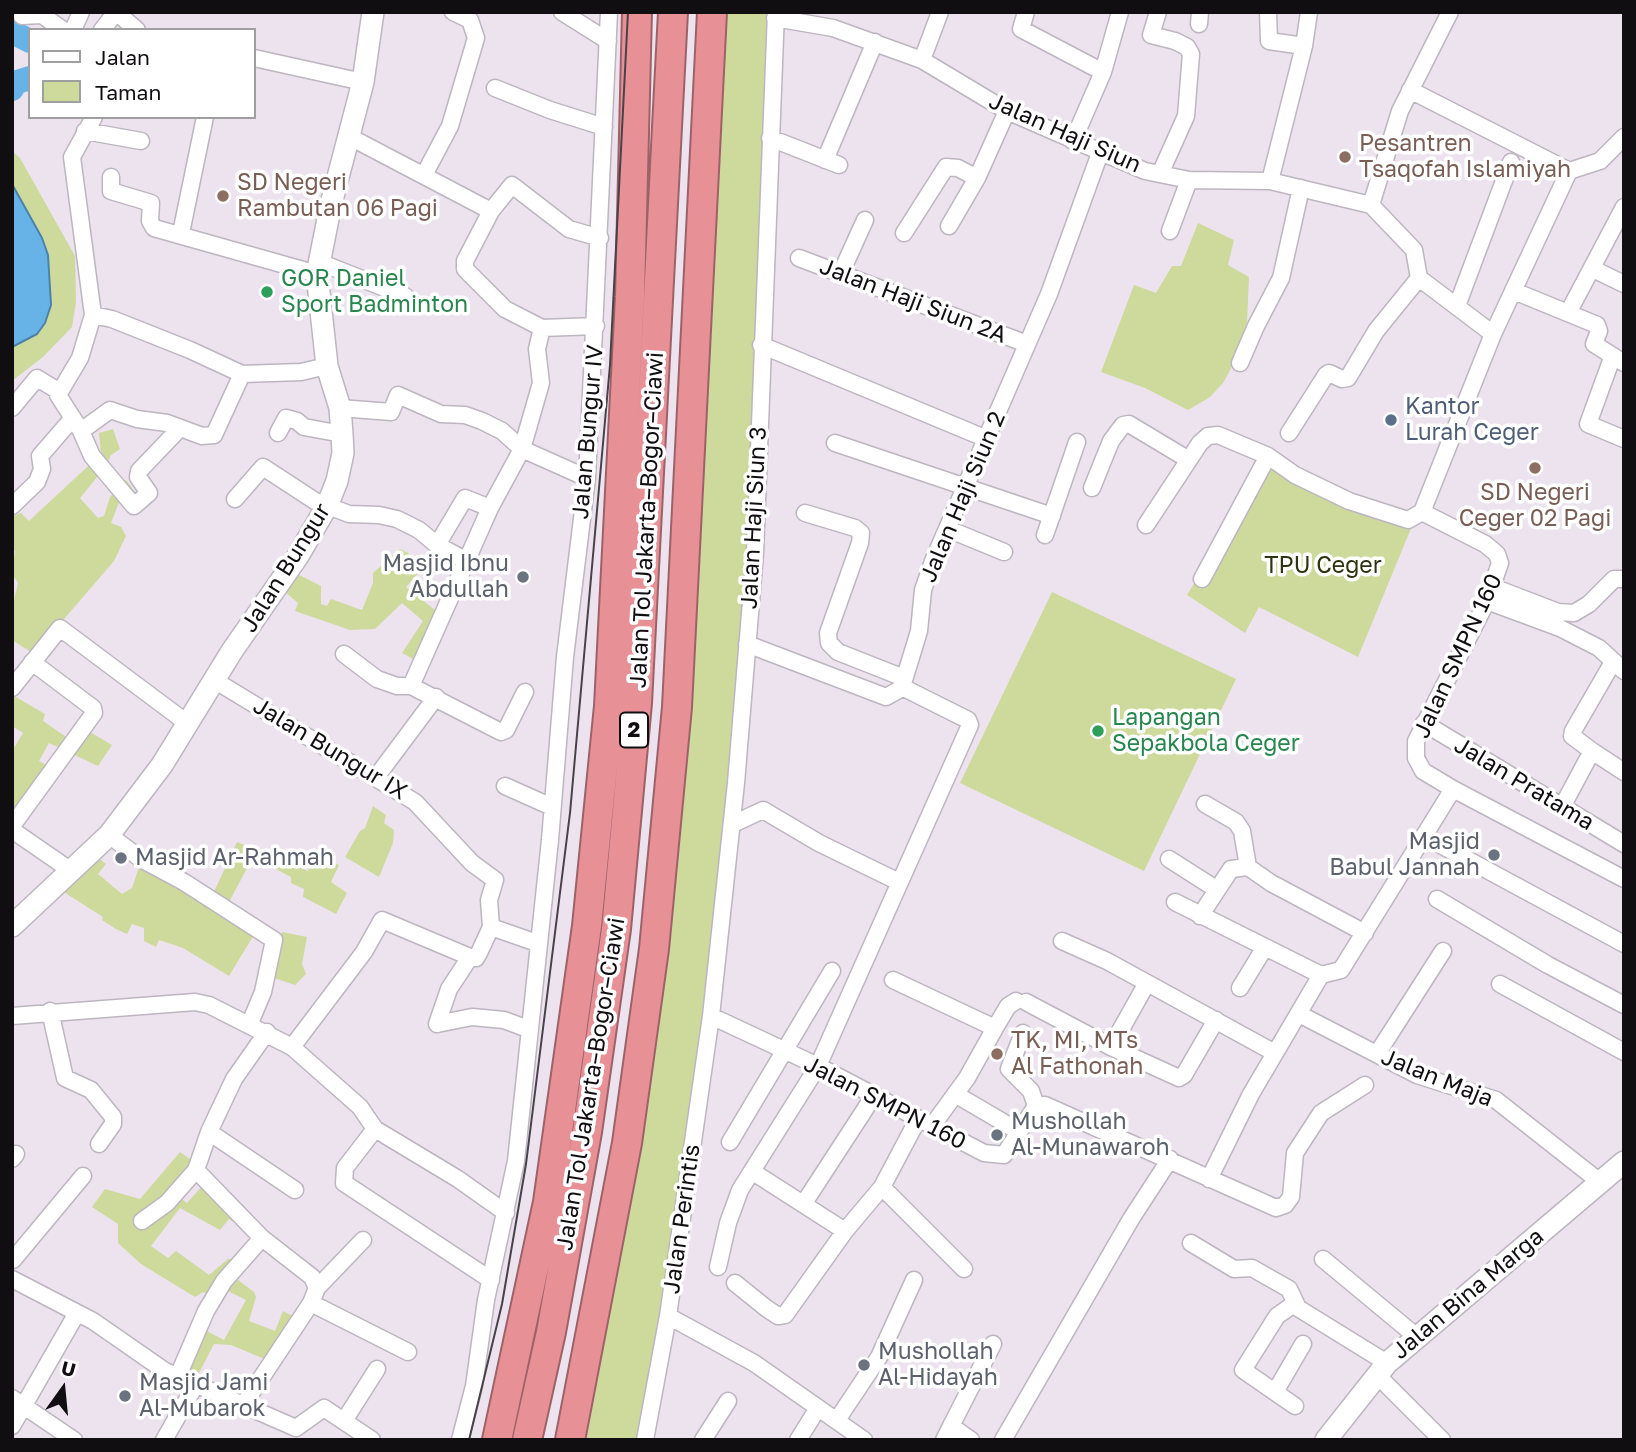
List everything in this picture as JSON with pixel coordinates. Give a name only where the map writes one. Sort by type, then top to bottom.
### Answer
[{"type":"highway","points":[[497,1440],[554,1161],[587,926],[609,706],[630,297],[637,12]]},
{"type":"highway","name":"Jalan Tol Jakarta–Bogor–Ciawi","points":[[527,1440],[551,1332],[585,1145],[616,929],[637,704],[673,12]]},
{"type":"highway","name":"Jalan Tol Jakarta–Bogor–Ciawi","points":[[570,1440],[627,1143],[654,949],[677,707],[712,12]]},
{"type":"street","points":[[74,28],[81,12]]},
{"type":"street","points":[[104,28],[116,12],[135,28]]},
{"type":"street","name":"Jalan Bungur","points":[[12,926],[109,835],[162,765],[214,680],[298,556],[327,506],[343,453],[340,408],[327,366],[318,268],[363,82],[373,12]]},
{"type":"street","points":[[424,175],[450,126],[476,38],[470,20],[453,12]]},
{"type":"street","points":[[562,12],[608,41]]},
{"type":"street","points":[[596,326],[609,12]]},
{"type":"street","points":[[922,60],[940,12]]},
{"type":"street","points":[[1026,12],[1021,29],[1103,72]]},
{"type":"street","points":[[1073,141],[1103,72],[1120,12]]},
{"type":"street","points":[[1158,12],[1151,35],[1175,41],[1187,47],[1191,54],[1186,116],[1160,174]]},
{"type":"street","points":[[1268,12],[1269,41],[1304,46]]},
{"type":"street","points":[[1270,181],[1304,46],[1309,12]]},
{"type":"street","points":[[1450,12],[1400,111],[1371,205],[1409,244],[1419,278],[1493,334]]},
{"type":"street","points":[[22,16],[42,15],[60,28]]},
{"type":"street","name":"Jalan Haji Siun","points":[[776,15],[815,18],[922,60],[1007,111],[1100,153],[1160,174],[1189,180],[1270,181],[1371,205]]},
{"type":"street","name":"Jalan Haji Siun 3","points":[[711,1016],[733,824],[755,553],[761,345],[776,15]]},
{"type":"street","points":[[770,138],[832,163],[875,42]]},
{"type":"street","points":[[256,58],[363,82]]},
{"type":"street","points":[[495,88],[550,110],[604,127]]},
{"type":"street","points":[[1410,90],[1569,172]]},
{"type":"street","points":[[949,226],[976,178],[1007,111]]},
{"type":"street","points":[[181,233],[205,119]]},
{"type":"street","points":[[141,141],[89,124],[72,157],[93,315],[80,358],[60,392],[59,400],[92,456],[134,506],[149,494],[138,477],[139,471],[180,428]]},
{"type":"street","points":[[348,136],[491,212],[512,185],[569,229],[600,237]]},
{"type":"street","points":[[1146,525],[1200,443],[1208,436],[1218,435],[1268,456],[1295,475],[1349,501],[1408,520],[1422,512],[1493,334],[1569,172],[1600,161],[1624,136]]},
{"type":"street","name":"Jalan Haji Siun 2","points":[[903,683],[919,631],[923,590],[1049,293],[1100,153]]},
{"type":"street","points":[[1457,306],[1511,162]]},
{"type":"street","points":[[904,233],[946,167],[958,167],[976,178]]},
{"type":"street","points":[[111,177],[111,191],[151,203],[150,221],[154,228],[318,268],[405,296]]},
{"type":"street","points":[[1170,231],[1189,180]]},
{"type":"street","points":[[1240,363],[1255,326],[1281,278],[1301,188]]},
{"type":"street","points":[[1567,313],[1624,207]]},
{"type":"street","name":"Jalan Bungur IV","points":[[460,1440],[474,1386],[491,1280],[516,1161],[563,706],[565,657],[587,478],[596,326],[542,328],[505,309],[465,269],[465,261],[491,212]]},
{"type":"street","points":[[841,273],[865,220]]},
{"type":"street","name":"Jalan Haji Siun 2A","points":[[799,258],[1027,344]]},
{"type":"street","points":[[1593,269],[1624,284]]},
{"type":"street","points":[[1289,433],[1326,375],[1329,373],[1342,379],[1348,378],[1376,331],[1419,278]]},
{"type":"street","points":[[1514,291],[1597,325],[1599,331],[1594,344],[1618,361],[1588,424],[1624,439]]},
{"type":"street","points":[[93,315],[112,319],[242,374],[301,372],[327,366]]},
{"type":"street","points":[[411,686],[491,509],[522,449],[541,383],[537,349],[542,328]]},
{"type":"street","points":[[761,345],[987,439]]},
{"type":"street","points":[[12,506],[40,478],[40,456],[76,425],[110,410],[202,436],[214,435],[242,374]]},
{"type":"street","points":[[12,408],[37,377],[60,392]]},
{"type":"street","points":[[340,408],[391,412],[398,395],[441,414],[465,415],[482,421],[502,432],[522,449],[587,478]]},
{"type":"street","points":[[278,433],[286,418],[298,421],[304,427],[342,434]]},
{"type":"street","points":[[1092,488],[1111,441],[1123,425],[1129,425],[1189,460]]},
{"type":"street","points":[[1045,535],[1077,442]]},
{"type":"street","points":[[835,443],[1052,516]]},
{"type":"street","points":[[1202,579],[1268,456]]},
{"type":"street","points":[[235,499],[263,467],[327,506],[349,514],[379,514],[397,519],[469,562]]},
{"type":"street","points":[[437,545],[465,498],[491,509]]},
{"type":"street","name":"Jalan SMPN 160","points":[[1422,512],[1485,544],[1497,554],[1500,563],[1490,594],[1416,741],[1416,758],[1423,771],[1624,879]]},
{"type":"street","points":[[718,1267],[721,1246],[740,1190],[818,1066],[971,723],[903,683],[838,652],[829,643],[828,633],[860,543],[861,533],[855,528],[805,513]]},
{"type":"street","points":[[948,529],[1003,552]]},
{"type":"street","points":[[1490,594],[1558,612],[1574,613],[1589,604],[1614,579],[1624,579]]},
{"type":"street","points":[[1490,594],[1599,648],[1618,666],[1572,736],[1624,772]]},
{"type":"street","points":[[12,688],[60,628],[187,723]]},
{"type":"street","points":[[747,644],[886,697],[903,683]]},
{"type":"street","points":[[344,654],[377,679],[397,687],[411,686],[504,732],[525,692]]},
{"type":"street","points":[[32,662],[93,708],[94,713],[12,828],[70,870]]},
{"type":"street","name":"Jalan Bungur IX","points":[[214,680],[377,776],[415,802],[472,863],[495,880],[489,900],[491,927]]},
{"type":"street","points":[[377,776],[436,697]]},
{"type":"street","name":"Jalan Pratama","points":[[1424,723],[1624,844]]},
{"type":"street","points":[[1562,807],[1592,751]]},
{"type":"street","points":[[505,786],[552,807]]},
{"type":"street","points":[[1175,902],[1321,975],[1341,970],[1453,789]]},
{"type":"street","points":[[1205,804],[1236,822],[1241,831],[1248,867]]},
{"type":"street","points":[[733,824],[763,810],[819,843],[899,882]]},
{"type":"street","points":[[109,835],[141,859],[184,882],[274,940],[263,992],[250,1023]]},
{"type":"street","points":[[1424,836],[1536,900],[1624,944]]},
{"type":"street","points":[[1169,859],[1216,889]]},
{"type":"street","points":[[1200,916],[1231,869],[1248,867],[1271,883],[1365,933]]},
{"type":"street","points":[[1437,899],[1548,965],[1624,1005]]},
{"type":"street","points":[[292,1047],[364,952],[382,920],[476,958],[491,927],[537,943]]},
{"type":"street","points":[[1062,941],[1147,983],[1275,1054]]},
{"type":"street","points":[[1240,988],[1265,947]]},
{"type":"street","points":[[1377,1054],[1443,951]]},
{"type":"street","points":[[470,957],[449,989],[437,1024],[472,1017],[504,1020],[528,1029]]},
{"type":"street","points":[[730,1142],[832,971]]},
{"type":"street","points":[[1209,1179],[1275,1054],[1321,975]]},
{"type":"street","points":[[893,980],[995,1028]]},
{"type":"street","points":[[1111,1047],[1147,983]]},
{"type":"street","points":[[1500,984],[1624,1052]]},
{"type":"street","points":[[735,1283],[778,1316],[785,1315],[845,1231],[882,1187],[925,1123],[955,1094],[1008,1006],[1021,1001],[1179,1078],[1184,1075],[1216,1020]]},
{"type":"street","points":[[12,1016],[195,1002],[209,1004],[292,1047],[360,1107],[375,1129],[457,1179],[506,1213]]},
{"type":"street","points":[[50,1011],[65,1078],[90,1090],[113,1117],[113,1124],[99,1144]]},
{"type":"street","name":"Jalan Maja","points":[[1299,1014],[1436,1083],[1496,1100],[1600,1182]]},
{"type":"street","name":"Jalan SMPN 160","points":[[711,1016],[783,1053],[818,1066],[984,1153],[998,1156],[1008,1152],[1018,1131],[1036,1106]]},
{"type":"street","name":"Jalan Perintis","points":[[711,1016],[668,1316],[754,1363],[864,1440]]},
{"type":"street","points":[[142,1221],[167,1203],[196,1170],[209,1132],[234,1079],[267,1032]]},
{"type":"street","points":[[1023,1033],[1009,1069],[1031,1091],[1036,1106],[1045,1105],[1276,1208],[1285,1205],[1291,1197],[1298,1145],[1321,1113],[1365,1084]]},
{"type":"street","points":[[955,1094],[1018,1131]]},
{"type":"street","points":[[804,1203],[873,1097]]},
{"type":"street","points":[[375,1129],[345,1168],[344,1183],[491,1280]]},
{"type":"street","points":[[209,1132],[295,1190]]},
{"type":"street","points":[[1003,1440],[1131,1219],[1170,1159]]},
{"type":"street","name":"Jalan Bina Marga","points":[[1326,1440],[1381,1368],[1624,1162]]},
{"type":"street","points":[[196,1170],[262,1238],[312,1277],[314,1295]]},
{"type":"street","points":[[753,1172],[845,1231]]},
{"type":"street","points":[[12,1260],[83,1176]]},
{"type":"street","points":[[882,1187],[964,1269]]},
{"type":"street","points":[[178,1376],[205,1311],[224,1281],[262,1238]]},
{"type":"street","points":[[244,1404],[314,1295],[363,1240]]},
{"type":"street","points":[[1191,1243],[1229,1267],[1252,1268],[1289,1289],[1294,1304],[1381,1368],[1442,1440]]},
{"type":"street","points":[[1323,1259],[1417,1337]]},
{"type":"street","points":[[12,1279],[77,1313],[165,1371],[195,1386],[244,1404],[294,1434],[323,1408],[372,1440]]},
{"type":"street","points":[[837,1420],[880,1357],[914,1280]]},
{"type":"street","points":[[314,1295],[408,1352]]},
{"type":"street","points":[[1294,1304],[1277,1316],[1242,1370],[1295,1405]]},
{"type":"street","points":[[12,1426],[19,1403],[77,1313]]},
{"type":"street","points":[[646,1439],[668,1316]]},
{"type":"street","points":[[971,1440],[948,1433],[993,1345]]},
{"type":"street","points":[[1275,1392],[1303,1345]]},
{"type":"street","points":[[344,1421],[377,1369]]},
{"type":"street","points":[[164,1440],[195,1386]]},
{"type":"street","points":[[703,1440],[728,1401]]},
{"type":"street","points":[[19,1403],[74,1440]]},
{"type":"street","points":[[798,1440],[818,1408]]},
{"type":"green space","points":[[712,12],[776,12],[736,783],[645,1440],[567,1440],[654,949]]},
{"type":"green space","points":[[12,151],[20,158],[75,256],[76,302],[72,327],[43,357],[12,381]]},
{"type":"green space","points":[[1198,223],[1234,240],[1228,265],[1249,277],[1247,323],[1241,350],[1223,383],[1210,397],[1188,410],[1145,388],[1101,372],[1134,285],[1156,293],[1172,266],[1181,266]]},
{"type":"green space","points":[[113,429],[120,449],[111,455],[106,466],[80,498],[98,518],[104,516],[110,497],[126,480],[138,496],[121,497],[111,523],[121,527],[126,536],[114,561],[34,654],[12,640],[12,608],[18,583],[12,574],[15,551],[12,548],[12,516],[21,513],[29,521],[101,454],[99,433]]},
{"type":"green space","name":"TPU Ceger","points":[[1265,466],[1362,512],[1412,526],[1358,657],[1259,607],[1245,633],[1187,595]]},
{"type":"green space","points":[[400,549],[432,565],[429,572],[420,571],[406,587],[440,614],[417,661],[402,653],[423,621],[402,603],[375,629],[350,630],[295,611],[298,603],[285,592],[299,575],[321,586],[321,604],[327,606],[331,599],[362,610],[373,583],[373,573]]},
{"type":"green space","name":"Lapangan Sepakbola Ceger","points":[[1052,592],[1236,679],[1144,871],[960,783]]},
{"type":"green space","points":[[14,696],[45,714],[43,721],[72,741],[83,728],[112,745],[98,766],[49,743],[39,761],[58,771],[12,816],[12,751],[23,733],[12,726]]},
{"type":"green space","points":[[373,806],[386,815],[384,823],[394,830],[393,843],[379,877],[345,857],[360,831],[365,828]]},
{"type":"green space","points":[[237,842],[308,871],[318,855],[339,865],[331,882],[347,893],[336,914],[303,897],[304,889],[291,883],[291,877],[253,857],[229,902],[213,894]]},
{"type":"green space","points":[[93,854],[106,864],[98,874],[122,894],[132,888],[141,861],[255,933],[229,976],[183,948],[159,940],[156,947],[144,941],[144,928],[132,924],[127,934],[116,929],[102,920],[103,917],[59,889]]},
{"type":"green space","points":[[282,932],[307,937],[302,964],[306,974],[295,985],[268,976]]},
{"type":"green space","points":[[180,1152],[197,1164],[176,1195],[187,1203],[205,1183],[243,1229],[229,1219],[220,1230],[180,1208],[151,1246],[168,1258],[176,1251],[209,1275],[228,1259],[238,1260],[234,1277],[254,1292],[256,1297],[249,1321],[275,1331],[283,1311],[297,1318],[267,1360],[231,1345],[214,1344],[199,1373],[184,1367],[203,1329],[224,1340],[246,1300],[222,1288],[216,1298],[203,1292],[195,1297],[141,1264],[118,1243],[118,1224],[92,1207],[105,1189],[140,1199]]},
{"type":"water","points":[[12,184],[42,238],[48,255],[51,305],[45,323],[37,334],[12,347]]},
{"type":"waterway","points":[[12,32],[28,40]]},
{"type":"waterway","points":[[12,89],[14,83],[28,79]]},
{"type":"tram line","points":[[469,1440],[502,1304],[526,1164],[570,813],[610,365],[628,12]]},
{"type":"place","name":"Pesantren Tsaqofah Islamiyah","points":[[1345,157]]},
{"type":"place","name":"SD Negeri Rambutan 06 Pagi","points":[[223,196]]},
{"type":"place","name":"GOR Daniel Sport Badminton","points":[[267,292]]},
{"type":"place","name":"Kantor Lurah Ceger","points":[[1391,420]]},
{"type":"place","name":"SD Negeri Ceger 02 Pagi","points":[[1535,468]]},
{"type":"place","name":"Masjid Ibnu Abdullah","points":[[523,577]]},
{"type":"place","name":"Lapangan Sepakbola Ceger","points":[[1098,731]]},
{"type":"place","name":"Masjid Babul Jannah","points":[[1494,855]]},
{"type":"place","name":"Masjid Ar-Rahmah","points":[[121,858]]},
{"type":"place","name":"TK, MI, MTs Al Fathonah","points":[[997,1054]]},
{"type":"place","name":"Mushollah Al-Munawaroh","points":[[997,1135]]},
{"type":"place","name":"Mushollah Al-Hidayah","points":[[864,1365]]},
{"type":"place","name":"Masjid Jami Al-Mubarok","points":[[125,1396]]}]
